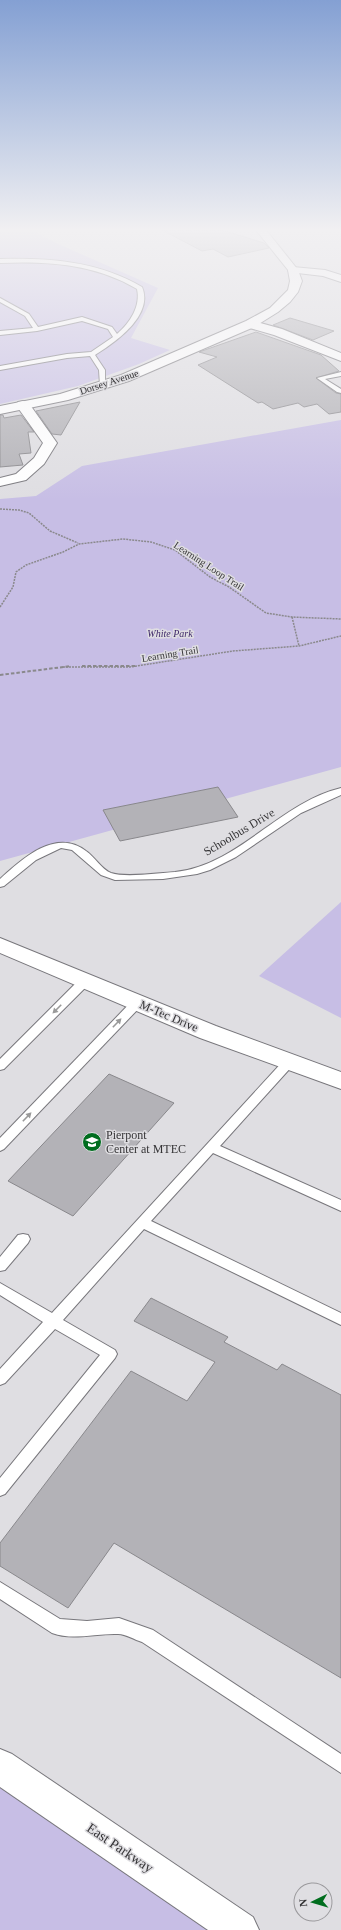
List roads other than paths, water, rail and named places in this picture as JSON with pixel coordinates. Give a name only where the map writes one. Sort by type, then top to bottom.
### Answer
[{"type":"street","name":"Dorsey Avenue","points":[[0,410],[63,397],[103,385],[152,367],[256,320]]},
{"type":"street","points":[[250,324],[278,332],[341,356]]},
{"type":"street","points":[[0,482],[21,477],[39,461],[50,443],[40,427],[22,405]]},
{"type":"street","name":"M-Tec Drive","points":[[0,945],[208,1032],[341,1081]]},
{"type":"street","name":"East Parkway","points":[[0,1766],[240,1930]]},
{"type":"lane","points":[[31,320],[37,329]]},
{"type":"lane","points":[[0,333],[37,329],[77,320]]},
{"type":"lane","points":[[85,320],[110,328],[127,326]]},
{"type":"lane","points":[[0,368],[66,356],[92,354],[116,337],[132,320]]},
{"type":"lane","points":[[110,328],[116,337]]},
{"type":"lane","points":[[92,354],[102,370],[103,385]]},
{"type":"lane","points":[[341,374],[320,378],[341,391]]},
{"type":"lane","name":"Schoolbus Drive","points":[[0,884],[41,852],[55,846],[70,845],[83,853],[108,875],[126,877],[192,873],[219,862],[262,836],[293,813],[341,791]]},
{"type":"lane","points":[[0,1066],[85,981]]},
{"type":"lane","points":[[0,1146],[137,1002]]},
{"type":"lane","points":[[0,1379],[290,1061]]},
{"type":"lane","points":[[211,1147],[341,1206]]},
{"type":"lane","points":[[142,1222],[341,1319]]},
{"type":"lane","points":[[0,1266],[23,1239]]},
{"type":"lane","points":[[0,1489],[110,1354],[1,1290]]},
{"type":"lane","points":[[0,1590],[58,1627],[88,1629],[118,1626],[147,1636],[341,1764]]},
{"type":"place","name":"Pierpont Center at MTEC","points":[[92,1142]]},
{"type":"park label","name":"White Park","points":[[170,633]]}]
